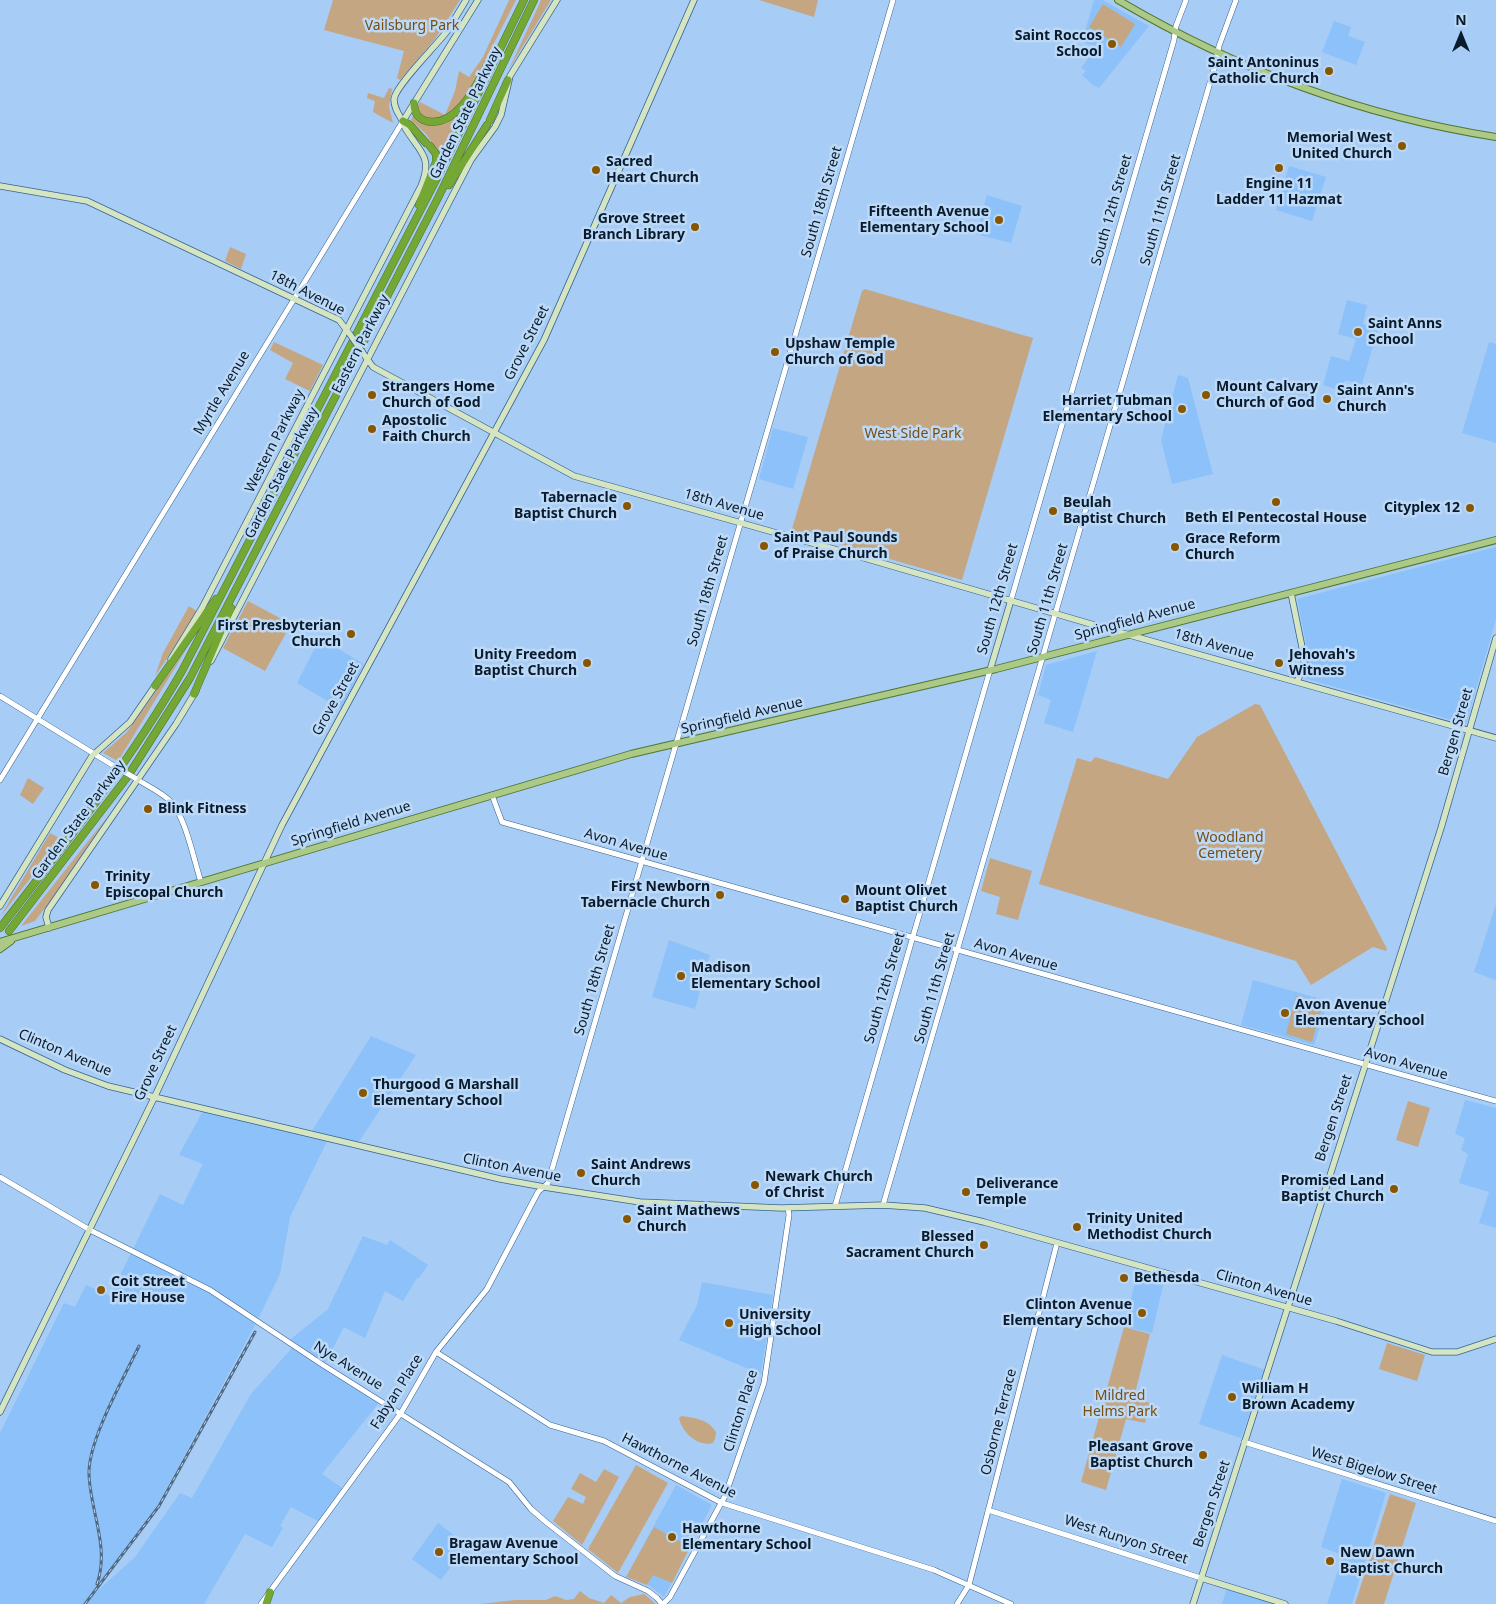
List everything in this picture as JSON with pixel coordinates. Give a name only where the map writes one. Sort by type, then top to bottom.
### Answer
[{"type":"highway","name":"Garden State Parkway","points":[[0,928],[87,815],[137,745],[182,671],[397,258],[524,0]]},
{"type":"highway","name":"Garden State Parkway","points":[[9,931],[102,811],[152,740],[196,665],[422,231],[534,0]]},
{"type":"highway","points":[[414,103],[417,115],[424,120],[442,121],[452,115],[468,97],[515,17]]},
{"type":"highway","points":[[422,231],[489,122],[508,80]]},
{"type":"highway","points":[[397,258],[436,164],[436,154],[403,121]]},
{"type":"highway","points":[[194,694],[253,557]]},
{"type":"highway","points":[[155,686],[234,572]]},
{"type":"highway","points":[[263,1604],[270,1592]]},
{"type":"main road","name":"Western Parkway","points":[[0,906],[94,754],[130,722],[155,686],[202,608],[348,331],[424,178],[425,165],[423,154],[406,130],[396,109],[394,101],[396,93],[448,29],[466,0]]},
{"type":"main road","name":"Myrtle Avenue","points":[[403,121],[478,0]]},
{"type":"main road","name":"Eastern Parkway","points":[[49,928],[46,917],[48,910],[136,779],[176,724],[194,694],[366,358],[471,160],[490,136],[498,122],[508,80],[556,0]]},
{"type":"main road","name":"Grove Street","points":[[0,1412],[155,1096],[282,825],[544,340],[694,0]]},
{"type":"main road","points":[[1118,0],[1175,32],[1218,53],[1299,87],[1395,117],[1496,138]]},
{"type":"main road","points":[[433,48],[442,46],[446,49],[446,54]]},
{"type":"main road","name":"18th Avenue","points":[[0,186],[87,201],[339,320],[374,367],[574,476],[1496,738]]},
{"type":"main road","name":"Springfield Avenue","points":[[0,942],[631,754],[1043,657],[1496,540]]},
{"type":"main road","points":[[1291,593],[1304,657],[1304,665],[1297,682]]},
{"type":"main road","name":"South 12th Street","points":[[990,670],[1011,600]]},
{"type":"main road","name":"Bergen Street","points":[[1193,1604],[1441,828],[1496,638]]},
{"type":"main road","points":[[0,949],[21,936]]},
{"type":"main road","name":"Clinton Avenue","points":[[0,1039],[93,1082],[429,1163],[544,1188],[640,1202],[788,1208],[883,1205],[925,1208],[949,1212],[1287,1307],[1440,1353],[1457,1352],[1496,1339]]},
{"type":"main road","name":"West Runyon Street","points":[[1201,1578],[1285,1604]]},
{"type":"street","name":"South 18th Street","points":[[544,1188],[548,1183],[893,0]]},
{"type":"street","name":"South 12th Street","points":[[1011,600],[1154,112],[1175,32],[1186,0]]},
{"type":"street","name":"South 11th Street","points":[[883,1205],[1218,53],[1236,0]]},
{"type":"street","name":"Myrtle Avenue","points":[[0,780],[403,121]]},
{"type":"street","name":"South 12th Street","points":[[835,1206],[990,670]]},
{"type":"street","points":[[0,696],[164,796],[177,809],[180,815],[201,882]]},
{"type":"street","name":"Avon Avenue","points":[[492,795],[502,822],[1496,1101]]},
{"type":"street","name":"Nye Avenue","points":[[0,1177],[90,1230],[210,1290],[324,1365],[510,1482],[536,1514],[615,1576],[648,1591],[663,1604]]},
{"type":"street","name":"Fabyan Place","points":[[270,1592],[401,1412],[436,1352],[487,1289],[538,1192],[544,1188]]},
{"type":"street","name":"Clinton Place","points":[[663,1604],[670,1597],[722,1503],[733,1476],[764,1382],[783,1259],[789,1215],[788,1208]]},
{"type":"street","name":"Osborne Terrace","points":[[957,1604],[969,1585],[1056,1243]]},
{"type":"street","name":"Hawthorne Avenue","points":[[436,1352],[550,1425],[604,1441],[722,1503],[934,1570],[1011,1604]]},
{"type":"street","name":"West Bigelow Street","points":[[1244,1442],[1496,1521]]},
{"type":"street","name":"West Runyon Street","points":[[988,1510],[1201,1578]]},
{"type":"shaded area","name":"Saint Roccos School","points":[[1094,0],[1103,0],[1149,26],[1099,88],[1082,75],[1086,71],[1081,68],[1097,47],[1082,42]]},
{"type":"shaded area","points":[[1334,21],[1351,27],[1348,36],[1365,42],[1356,65],[1322,52]]},
{"type":"shaded area","points":[[1289,166],[1326,177],[1312,221],[1276,210]]},
{"type":"shaded area","name":"Fifteenth Avenue Elementary School","points":[[987,195],[1022,206],[1011,243],[976,234]]},
{"type":"shaded area","points":[[1347,300],[1367,305],[1363,324],[1378,329],[1362,384],[1345,380],[1342,391],[1323,385],[1331,356],[1349,361],[1356,339],[1338,334]]},
{"type":"shaded area","points":[[1489,342],[1496,344],[1496,443],[1462,433]]},
{"type":"shaded area","name":"Harriet Tubman Elementary School","points":[[1178,375],[1188,378],[1213,474],[1172,484],[1161,440]]},
{"type":"shaded area","points":[[773,428],[808,437],[793,489],[759,479]]},
{"type":"shaded area","points":[[1496,547],[1496,619],[1466,724],[1303,678],[1308,654],[1297,599]]},
{"type":"shaded area","points":[[316,646],[335,647],[364,664],[341,709],[297,683]]},
{"type":"shaded area","points":[[1097,651],[1073,732],[1044,723],[1051,700],[1038,695],[1046,665]]},
{"type":"shaded area","points":[[1496,904],[1496,980],[1474,972]]},
{"type":"shaded area","name":"Madison Elementary School","points":[[669,940],[710,955],[695,1009],[652,997]]},
{"type":"shaded area","name":"Avon Avenue Elementary School","points":[[1253,980],[1328,1001],[1314,1045],[1241,1025]]},
{"type":"shaded area","name":"Thurgood G Marshall Elementary School","points":[[371,1036],[416,1055],[358,1143],[312,1131]]},
{"type":"shaded area","points":[[1465,1100],[1496,1108],[1496,1228],[1479,1223],[1489,1192],[1459,1183],[1468,1154],[1461,1150],[1465,1138],[1455,1134]]},
{"type":"shaded area","points":[[205,1107],[329,1137],[290,1217],[280,1274],[256,1323],[158,1504],[85,1602],[135,1557],[180,1493],[192,1498],[251,1394],[292,1348],[286,1343],[328,1309],[363,1236],[387,1245],[390,1240],[428,1265],[417,1278],[403,1301],[385,1291],[365,1338],[344,1327],[324,1365],[381,1400],[322,1474],[345,1490],[320,1522],[291,1507],[280,1526],[283,1528],[272,1547],[245,1534],[204,1604],[0,1604],[0,1433],[64,1303],[75,1307],[86,1285],[110,1296],[160,1194],[183,1205],[203,1164],[179,1155]]},
{"type":"shaded area","name":"Clinton Avenue Elementary School","points":[[1138,1270],[1165,1277],[1152,1333],[1124,1327]]},
{"type":"shaded area","name":"University High School","points":[[702,1282],[773,1295],[761,1374],[679,1340],[697,1305]]},
{"type":"shaded area","name":"William H Brown Academy","points":[[1222,1355],[1265,1370],[1241,1438],[1199,1424]]},
{"type":"shaded area","points":[[1342,1479],[1386,1493],[1352,1604],[1327,1604],[1343,1555],[1321,1547]]},
{"type":"shaded area","name":"Hawthorne Elementary School","points":[[676,1485],[712,1505],[664,1597],[650,1586],[626,1577]]},
{"type":"shaded area","name":"Bragaw Avenue Elementary School","points":[[438,1523],[467,1545],[441,1580],[412,1559]]},
{"type":"shaded area","points":[[1227,1588],[1276,1604],[1222,1604]]},
{"type":"green space","name":"Vailsburg Park","points":[[333,0],[460,0],[435,39],[400,80],[397,78],[404,51],[324,30]]},
{"type":"green space","points":[[509,0],[516,0],[471,88],[459,106],[459,121],[441,157],[426,134],[411,120],[420,102],[445,115],[455,91],[459,71],[469,77],[483,57]]},
{"type":"green space","points":[[541,0],[551,0],[509,69],[538,7]]},
{"type":"green space","points":[[759,0],[818,0],[814,17]]},
{"type":"green space","points":[[1103,4],[1135,24],[1121,47],[1089,27]]},
{"type":"green space","points":[[389,88],[392,89],[389,107],[393,123],[373,112],[375,101],[367,98],[368,93],[384,98]]},
{"type":"green space","points":[[230,247],[246,254],[241,269],[225,261]]},
{"type":"green space","name":"West Side Park","points":[[865,289],[1033,338],[962,580],[793,531],[792,529],[862,291]]},
{"type":"green space","points":[[274,342],[323,365],[310,391],[285,379],[293,363],[270,350]]},
{"type":"green space","points":[[248,601],[291,624],[265,671],[223,648]]},
{"type":"green space","points":[[189,606],[198,612],[155,676],[163,653]]},
{"type":"green space","points":[[189,645],[118,761],[103,753],[127,732]]},
{"type":"green space","name":"Woodland Cemetery","points":[[1255,704],[1260,705],[1387,949],[1386,951],[1373,947],[1311,985],[1296,961],[1039,884],[1077,758],[1091,762],[1095,757],[1168,779],[1197,737]]},
{"type":"green space","points":[[28,778],[44,788],[33,804],[20,795]]},
{"type":"green space","points":[[108,816],[35,921],[21,926]]},
{"type":"green space","points":[[50,833],[61,839],[0,917]]},
{"type":"green space","points":[[990,858],[1032,871],[1018,920],[996,914],[1000,897],[981,891]]},
{"type":"green space","points":[[1296,996],[1323,1003],[1312,1042],[1286,1034]]},
{"type":"green space","points":[[1408,1101],[1430,1108],[1418,1147],[1396,1140]]},
{"type":"green space","name":"Mildred Helms Park","points":[[1124,1327],[1150,1334],[1134,1397],[1150,1403],[1145,1423],[1126,1419],[1106,1490],[1081,1482]]},
{"type":"green space","points":[[1387,1343],[1425,1355],[1417,1381],[1379,1369]]},
{"type":"green space","points":[[681,1416],[701,1420],[709,1424],[716,1432],[713,1443],[701,1443],[691,1437],[683,1428],[679,1418]]},
{"type":"green space","points":[[636,1465],[668,1483],[618,1573],[588,1549]]},
{"type":"green space","points":[[604,1469],[619,1477],[582,1545],[553,1521],[568,1497],[583,1504],[586,1497],[571,1489],[580,1473],[596,1482]]},
{"type":"green space","points":[[1390,1494],[1416,1503],[1384,1604],[1355,1604]]},
{"type":"green space","points":[[654,1527],[690,1547],[672,1583],[653,1575],[647,1585],[626,1577]]},
{"type":"green space","points":[[580,1591],[589,1598],[604,1603],[611,1595],[621,1603],[630,1597],[644,1594],[656,1604],[481,1604],[515,1600],[546,1600],[555,1596],[566,1600],[574,1599]]},
{"type":"railway","points":[[85,1604],[159,1506],[255,1332]]},
{"type":"railway","points":[[97,1584],[101,1556],[90,1488],[90,1460],[100,1427],[139,1346]]},
{"type":"place","name":"Saint Roccos School","points":[[1112,44]]},
{"type":"place","name":"Saint Antoninus Catholic Church","points":[[1329,71]]},
{"type":"place","name":"Memorial West United Church","points":[[1402,146]]},
{"type":"place","name":"Engine 11 Ladder 11 Hazmat","points":[[1279,168]]},
{"type":"place","name":"Sacred Heart Church","points":[[596,170]]},
{"type":"place","name":"Fifteenth Avenue Elementary School","points":[[999,220]]},
{"type":"place","name":"Grove Street Branch Library","points":[[695,227]]},
{"type":"place","name":"Saint Anns School","points":[[1358,332]]},
{"type":"place","name":"Upshaw Temple Church of God","points":[[775,352]]},
{"type":"place","name":"Strangers Home Church of God","points":[[372,395]]},
{"type":"place","name":"Mount Calvary Church of God","points":[[1206,395]]},
{"type":"place","name":"Saint Ann's Church","points":[[1327,399]]},
{"type":"place","name":"Harriet Tubman Elementary School","points":[[1182,409]]},
{"type":"place","name":"Apostolic Faith Church","points":[[372,429]]},
{"type":"place","name":"Beth El Pentecostal House","points":[[1276,502]]},
{"type":"place","name":"Tabernacle Baptist Church","points":[[627,506]]},
{"type":"place","name":"Cityplex 12","points":[[1470,508]]},
{"type":"place","name":"Beulah Baptist Church","points":[[1053,511]]},
{"type":"place","name":"Saint Paul Sounds of Praise Church","points":[[764,546]]},
{"type":"place","name":"Grace Reform Church","points":[[1175,547]]},
{"type":"place","name":"First Presbyterian Church","points":[[351,634]]},
{"type":"place","name":"Unity Freedom Baptist Church","points":[[587,663]]},
{"type":"place","name":"Jehovah's Witness","points":[[1279,663]]},
{"type":"place","name":"Blink Fitness","points":[[148,809]]},
{"type":"place","name":"Trinity Episcopal Church","points":[[95,885]]},
{"type":"place","name":"First Newborn Tabernacle Church","points":[[720,895]]},
{"type":"place","name":"Mount Olivet Baptist Church","points":[[845,899]]},
{"type":"place","name":"Madison Elementary School","points":[[681,976]]},
{"type":"place","name":"Avon Avenue Elementary School","points":[[1285,1013]]},
{"type":"place","name":"Thurgood G Marshall Elementary School","points":[[363,1093]]},
{"type":"place","name":"Saint Andrews Church","points":[[581,1173]]},
{"type":"place","name":"Newark Church of Christ","points":[[755,1185]]},
{"type":"place","name":"Promised Land Baptist Church","points":[[1394,1189]]},
{"type":"place","name":"Deliverance Temple","points":[[966,1192]]},
{"type":"place","name":"Saint Mathews Church","points":[[627,1219]]},
{"type":"place","name":"Trinity United Methodist Church","points":[[1077,1227]]},
{"type":"place","name":"Blessed Sacrament Church","points":[[984,1245]]},
{"type":"place","name":"Bethesda","points":[[1124,1278]]},
{"type":"place","name":"Coit Street Fire House","points":[[101,1290]]},
{"type":"place","name":"Clinton Avenue Elementary School","points":[[1142,1313]]},
{"type":"place","name":"University High School","points":[[729,1323]]},
{"type":"place","name":"William H Brown Academy","points":[[1232,1397]]},
{"type":"place","name":"Pleasant Grove Baptist Church","points":[[1203,1455]]},
{"type":"place","name":"Hawthorne Elementary School","points":[[672,1537]]},
{"type":"place","name":"Bragaw Avenue Elementary School","points":[[439,1552]]},
{"type":"place","name":"New Dawn Baptist Church","points":[[1330,1561]]}]
